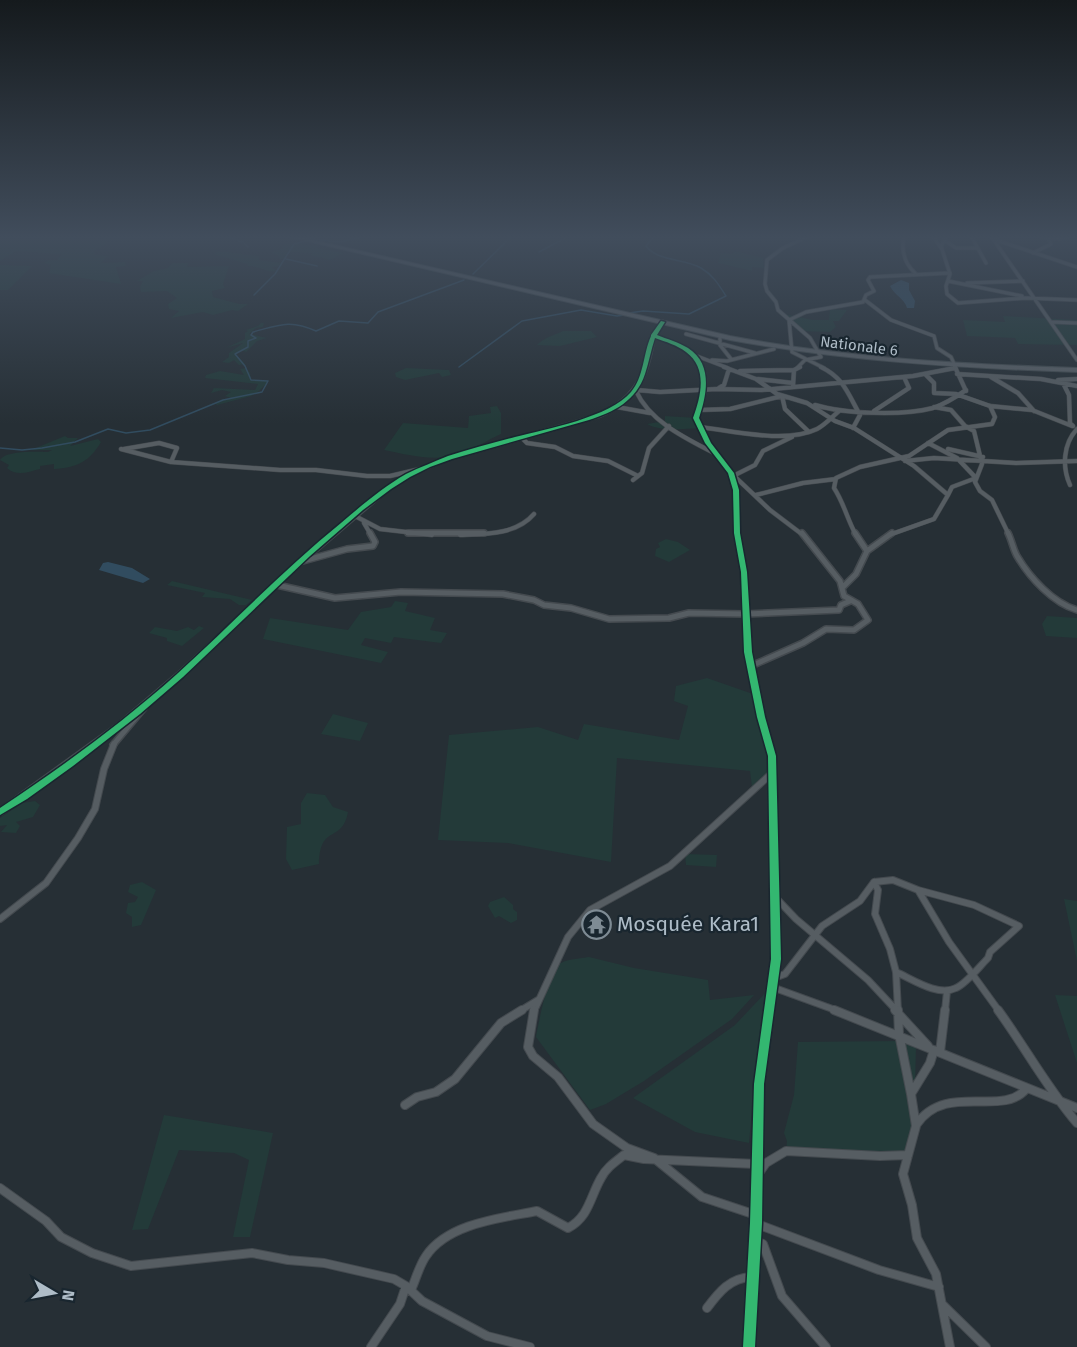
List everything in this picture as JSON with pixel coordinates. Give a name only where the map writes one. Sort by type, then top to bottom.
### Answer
[{"type":"main road","name":"Nationale 6","points":[[563,299],[792,350],[820,354],[954,367],[1077,370]]},
{"type":"street","points":[[735,371],[794,370],[800,367],[804,360],[820,357],[814,342],[778,310],[773,299]]},
{"type":"street","points":[[952,299],[958,303],[1014,299]]},
{"type":"street","points":[[1035,299],[1041,299]]},
{"type":"street","points":[[1035,299],[1077,360]]},
{"type":"street","points":[[789,320],[800,312],[850,306],[865,300],[891,320],[934,336],[937,348],[950,355],[957,374],[976,408]]},
{"type":"street","points":[[789,320],[789,339],[792,350],[804,360],[831,372],[844,382],[860,417],[853,428]]},
{"type":"street","points":[[171,462],[178,449],[159,443],[121,449],[171,462],[323,471],[380,477],[421,468],[598,416],[617,407],[636,391],[643,379],[653,335],[663,322]]},
{"type":"street","points":[[1051,322],[1077,323]]},
{"type":"street","points":[[686,334],[755,353]]},
{"type":"street","points":[[653,335],[694,355],[756,379],[793,385]]},
{"type":"street","points":[[717,389],[724,385],[729,360],[720,345],[720,338]]},
{"type":"street","points":[[704,359],[729,360],[774,349]]},
{"type":"street","points":[[694,355],[704,375],[696,418],[716,454],[733,476],[770,510],[799,530],[827,563],[843,587],[844,596],[858,604],[867,618],[867,622],[859,628],[826,629],[803,643],[751,666]]},
{"type":"street","points":[[636,391],[769,389],[793,385],[925,375],[954,367]]},
{"type":"street","points":[[793,385],[794,370]]},
{"type":"street","points":[[957,374],[1047,380],[1077,379]]},
{"type":"street","points":[[925,375],[934,383],[934,393],[960,395],[990,406],[1009,406],[1034,411],[1075,428]]},
{"type":"street","points":[[874,411],[909,388],[904,377]]},
{"type":"street","points":[[990,377],[1018,393],[1034,411]]},
{"type":"street","points":[[756,379],[782,396],[839,411],[905,413],[953,401],[966,390]]},
{"type":"street","points":[[1047,380],[1077,385]]},
{"type":"street","points":[[1062,383],[1069,395],[1068,411],[1075,428],[1069,441],[1063,469],[1070,485]]},
{"type":"street","points":[[636,391],[637,397],[651,414],[716,454]]},
{"type":"street","points":[[699,410],[730,409],[782,396]]},
{"type":"street","points":[[782,396],[785,409],[809,432]]},
{"type":"street","points":[[807,403],[853,428],[903,460],[948,495]]},
{"type":"street","points":[[903,460],[956,428],[992,424],[995,417],[990,406]]},
{"type":"street","points":[[617,407],[651,414]]},
{"type":"street","points":[[843,587],[856,574],[867,551],[874,543],[887,539],[895,532],[922,525],[936,518],[952,487],[976,478],[982,468],[982,458],[974,431],[951,410],[934,407]]},
{"type":"street","points":[[733,476],[755,465],[763,451],[796,435],[809,432],[839,411]]},
{"type":"street","points":[[633,480],[643,470],[646,453],[669,426]]},
{"type":"street","points":[[700,427],[796,435]]},
{"type":"street","points":[[522,438],[527,444],[555,447],[573,456],[608,461],[638,476]]},
{"type":"street","points":[[928,443],[982,458],[1016,463],[1077,461]]},
{"type":"street","points":[[940,447],[957,458],[976,478],[978,488],[993,500],[995,510],[1024,565],[1042,587],[1064,606],[1077,610]]},
{"type":"street","points":[[756,495],[802,483],[825,482],[857,466],[903,460],[982,458]]},
{"type":"street","points":[[0,812],[122,724],[303,561],[387,489],[421,468]]},
{"type":"street","points":[[733,476],[736,490],[737,533],[744,572],[751,666],[761,717],[770,745],[776,862],[774,895],[776,959],[759,1084],[756,1219],[749,1347]]},
{"type":"street","points":[[837,478],[834,488],[843,502],[846,517],[867,551]]},
{"type":"street","points":[[363,522],[390,531],[461,535],[497,532],[519,526],[526,523],[534,514]]},
{"type":"street","points":[[303,561],[347,549],[373,546],[375,542],[363,522],[356,516]]},
{"type":"street","points":[[277,585],[335,598],[388,595],[401,592],[503,594],[534,600],[544,605],[571,608],[609,620],[669,618],[689,613],[746,614],[839,609],[841,605],[850,601]]},
{"type":"street","points":[[0,919],[46,883],[78,838],[95,809],[104,769],[114,744],[146,704]]},
{"type":"street","points":[[773,772],[670,866],[590,910],[568,937],[538,1000],[531,1018],[530,1052],[558,1077],[593,1124],[627,1148],[654,1158],[702,1197],[879,1270],[939,1287]]},
{"type":"street","points":[[772,983],[785,974],[814,935],[833,917],[860,901],[874,882],[893,880],[918,890],[974,905],[1019,926],[990,952],[988,958],[957,988],[947,991],[896,972]]},
{"type":"street","points":[[874,882],[878,890],[875,915],[890,949],[896,972],[899,1034],[916,1126]]},
{"type":"street","points":[[918,890],[949,942],[1027,1050],[1058,1101],[1077,1123]]},
{"type":"street","points":[[774,895],[796,919],[868,980],[934,1050]]},
{"type":"street","points":[[772,983],[1077,1108]]},
{"type":"street","points":[[911,1094],[930,1063],[947,991]]},
{"type":"street","points":[[405,1105],[417,1097],[436,1092],[455,1078],[501,1023],[538,1000]]},
{"type":"street","points":[[950,1347],[939,1287],[931,1262],[914,1228],[912,1205],[903,1174],[916,1126],[921,1116],[931,1111],[969,1100],[1004,1102],[1018,1097],[1026,1089]]},
{"type":"street","points":[[756,1176],[766,1163],[786,1151],[880,1156],[908,1155]]},
{"type":"street","points":[[371,1347],[395,1313],[428,1252],[446,1239],[478,1223],[537,1211],[568,1228],[577,1225],[585,1216],[592,1194],[605,1171],[624,1155],[644,1159],[756,1164]]},
{"type":"street","points":[[0,1188],[46,1221],[61,1237],[92,1253],[131,1266],[252,1254],[324,1263],[394,1279],[409,1288],[422,1301],[487,1336],[508,1344],[530,1347]]},
{"type":"street","points":[[754,1241],[764,1244],[774,1279],[782,1296],[826,1347]]},
{"type":"street","points":[[707,1308],[721,1290],[739,1276],[753,1277]]},
{"type":"street","points":[[942,1304],[986,1347]]},
{"type":"green space","points":[[176,299],[220,299],[248,304],[238,311],[232,310],[213,315],[203,312],[171,318],[179,311],[169,309],[168,304]]},
{"type":"green space","points":[[830,309],[847,310],[839,321],[833,321],[836,327],[830,332],[797,331],[798,329],[784,314],[813,320],[829,320]]},
{"type":"green space","points":[[1003,316],[1077,320],[1077,345],[1018,344],[1015,338],[967,336],[963,320],[1005,322]]},
{"type":"green space","points":[[264,323],[263,327],[256,328],[249,334],[267,338],[257,341],[246,352],[241,350],[236,354],[245,364],[239,365],[234,360],[229,363],[222,362],[229,357],[229,353],[243,343],[226,348],[245,339],[245,333],[248,331],[246,330]]},
{"type":"green space","points":[[563,331],[591,331],[597,337],[560,346],[537,345]]},
{"type":"green space","points":[[246,368],[251,380],[267,380],[268,382],[251,396],[217,405],[215,403],[231,398],[225,396],[231,392],[222,390],[211,393],[214,388],[255,390],[258,384],[205,378],[206,375],[220,371],[244,375],[240,369]]},
{"type":"green space","points":[[406,368],[449,370],[451,375],[442,377],[439,373],[405,380],[396,377],[395,373]]},
{"type":"green space","points":[[497,406],[501,413],[501,434],[464,452],[431,458],[384,450],[403,423],[468,428],[469,416],[491,413],[490,407]]},
{"type":"green space","points":[[665,416],[696,418],[700,428],[666,429],[647,424],[665,421]]},
{"type":"green space","points":[[65,436],[78,438],[70,446],[98,439],[101,442],[87,459],[70,467],[54,469],[54,464],[19,473],[11,471],[7,468],[9,465],[0,460],[15,453],[48,452],[52,450],[31,450]]},
{"type":"green space","points":[[666,539],[678,542],[690,550],[669,562],[655,556],[656,549],[660,547],[658,543]]},
{"type":"green space","points":[[172,581],[252,600],[246,605],[239,605],[230,599],[202,597],[205,593],[167,585]]},
{"type":"green space","points":[[395,601],[408,603],[405,611],[435,618],[430,630],[447,633],[441,643],[394,637],[391,643],[365,638],[361,645],[388,652],[381,663],[263,639],[270,618],[348,630],[361,612],[391,607]]},
{"type":"green space","points":[[1047,616],[1077,618],[1077,638],[1046,636],[1042,624]]},
{"type":"green space","points":[[199,626],[204,628],[182,646],[167,641],[167,638],[149,633],[155,627],[177,631],[188,627],[194,630]]},
{"type":"green space","points":[[707,678],[753,694],[768,755],[769,771],[752,787],[750,771],[617,758],[611,862],[508,843],[438,840],[449,735],[538,727],[578,740],[584,724],[679,740],[688,706],[674,701],[676,686]]},
{"type":"green space","points":[[333,714],[368,723],[360,741],[321,734]]},
{"type":"green space","points":[[307,793],[325,795],[333,807],[348,812],[341,828],[323,843],[319,864],[292,870],[286,859],[287,827],[301,824],[301,803]]},
{"type":"green space","points":[[35,801],[40,805],[33,817],[16,822],[20,826],[16,833],[1,832],[7,825],[0,826],[0,818],[22,803]]},
{"type":"green space","points":[[685,854],[717,855],[716,867],[686,865]]},
{"type":"green space","points":[[142,882],[156,890],[141,925],[132,927],[132,917],[126,913],[128,903],[135,902],[138,897],[128,892],[130,885]]},
{"type":"green space","points":[[504,897],[517,912],[517,920],[511,923],[499,916],[495,918],[488,906],[490,902]]},
{"type":"green space","points":[[1064,899],[1077,901],[1077,961]]},
{"type":"green space","points":[[589,957],[634,968],[708,980],[710,1000],[754,995],[732,1019],[644,1081],[606,1104],[590,1110],[536,1037],[546,991],[554,969],[565,961]]},
{"type":"green space","points":[[767,991],[749,1143],[695,1132],[633,1098],[735,1025]]},
{"type":"green space","points":[[1055,995],[1077,996],[1077,1063]]},
{"type":"green space","points":[[903,1041],[916,1046],[914,1126],[906,1157],[786,1153],[787,1141],[784,1133],[794,1095],[798,1042]]},
{"type":"green space","points":[[164,1115],[273,1133],[250,1237],[233,1237],[249,1160],[234,1153],[179,1150],[148,1229],[132,1230]]},
{"type":"water","points":[[901,299],[914,299],[914,308],[907,308]]},
{"type":"water","points":[[108,562],[132,568],[150,579],[143,583],[99,570],[103,563]]},
{"type":"waterway","points":[[0,448],[22,450],[42,448],[75,442],[108,429],[126,433],[150,430],[223,400],[262,392],[268,381],[251,380],[245,366],[235,354],[248,347],[248,341],[256,338],[251,335],[253,332],[284,324],[299,325],[316,331],[339,321],[368,323],[378,312],[413,299]]},
{"type":"waterway","points":[[629,313],[643,311],[689,314],[720,299]]},
{"type":"waterway","points":[[459,367],[522,321],[581,310],[617,316],[624,315]]},
{"type":"cycle path","points":[[0,812],[70,764],[137,712],[180,675],[334,531],[389,488],[408,476],[450,457],[587,419],[611,410],[625,401],[639,383],[652,341],[663,322]]},
{"type":"cycle path","points":[[653,335],[688,351],[702,368],[703,394],[696,418],[708,443],[731,473],[736,490],[737,533],[744,572],[748,652],[761,717],[772,756],[776,959],[759,1084],[756,1223],[749,1347]]},
{"type":"place","name":"Mosquée Kara1","points":[[596,924]]}]
